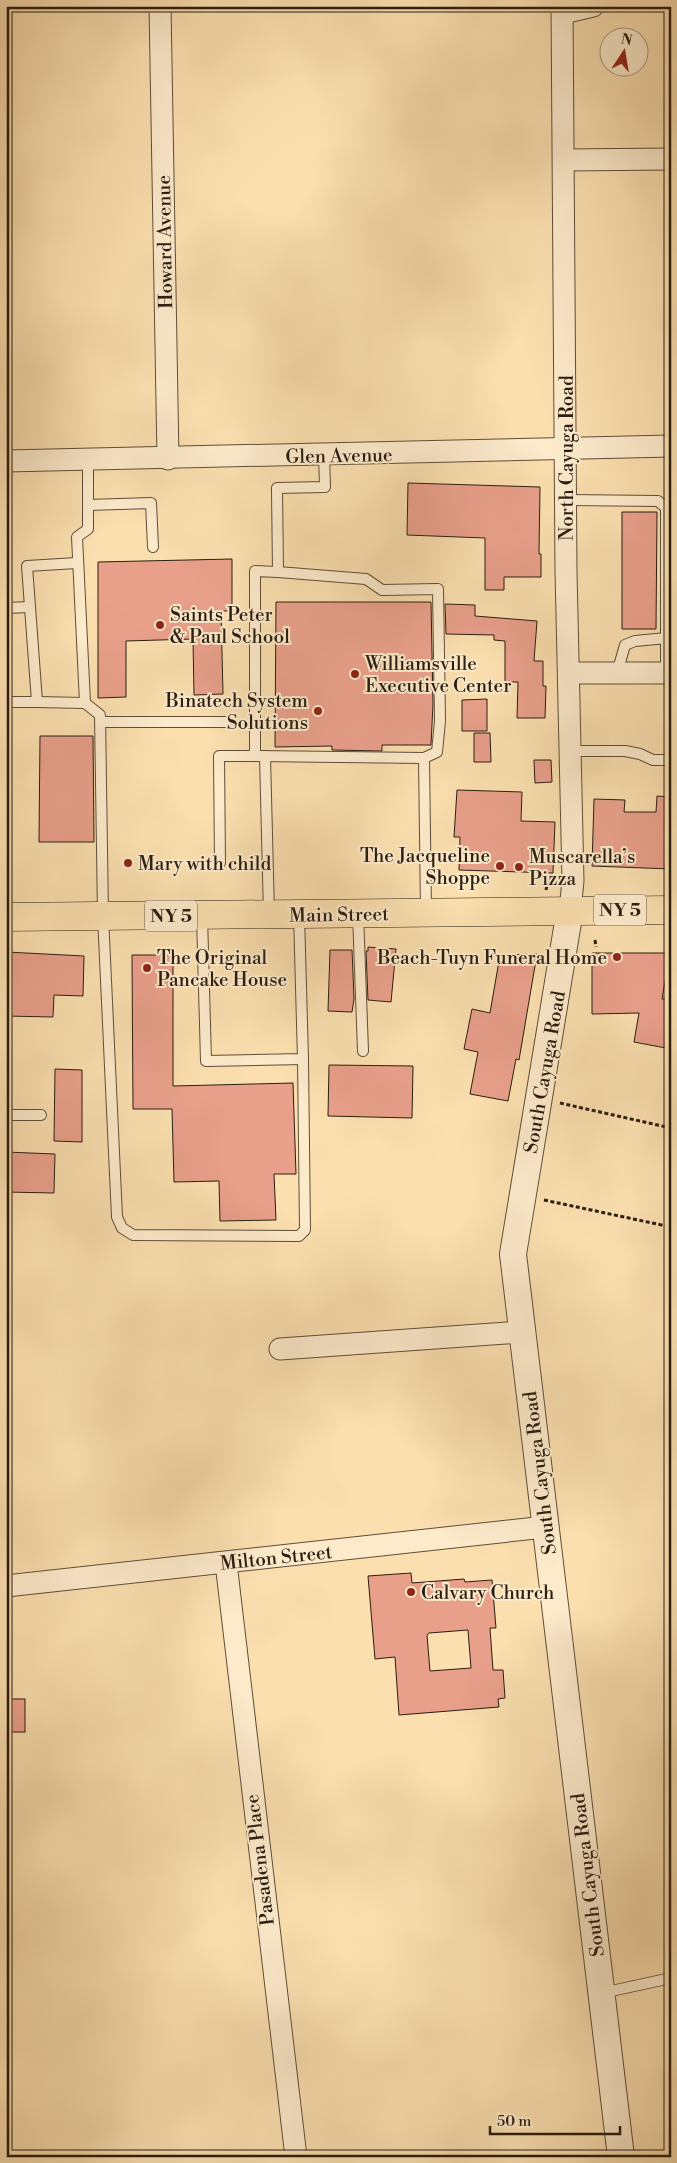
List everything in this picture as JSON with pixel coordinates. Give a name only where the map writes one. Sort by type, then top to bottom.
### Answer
[{"type":"main road","name":"Main Street","points":[[6,917],[671,910]]},
{"type":"street","points":[[563,10],[592,6]]},
{"type":"street","name":"North Cayuga Road","points":[[563,10],[566,500],[573,881],[570,910]]},
{"type":"street","name":"Howard Avenue","points":[[160,16],[168,459]]},
{"type":"street","points":[[564,160],[671,159]]},
{"type":"street","name":"Glen Avenue","points":[[6,461],[168,459],[566,447],[671,446]]},
{"type":"street","points":[[569,673],[668,673]]},
{"type":"street","name":"South Cayuga Road","points":[[570,910],[513,1254],[622,2157]]},
{"type":"street","points":[[280,1349],[522,1332]]},
{"type":"street","name":"Milton Street","points":[[6,1586],[545,1527]]},
{"type":"street","name":"Pasadena Place","points":[[226,1563],[296,2157]]},
{"type":"lane","points":[[278,572],[277,488],[325,487],[324,455]]},
{"type":"lane","points":[[85,703],[77,537],[88,529],[88,460]]},
{"type":"lane","points":[[566,500],[658,501],[666,508],[668,673]]},
{"type":"lane","points":[[88,505],[151,503],[153,547]]},
{"type":"lane","points":[[37,702],[27,566],[77,563]]},
{"type":"lane","points":[[220,863],[219,756],[260,756],[424,758],[437,752],[440,721],[438,589],[382,590],[366,580],[278,572],[255,572],[260,756],[269,915]]},
{"type":"lane","points":[[6,608],[30,607]]},
{"type":"lane","points":[[617,673],[625,645],[635,641],[667,638]]},
{"type":"lane","points":[[6,702],[85,703],[100,715],[103,916],[117,1217],[122,1228],[133,1235],[299,1236],[305,1230],[299,914]]},
{"type":"lane","points":[[101,722],[226,722]]},
{"type":"lane","points":[[570,751],[625,751],[640,754],[653,760],[671,760]]},
{"type":"lane","points":[[424,758],[426,912]]},
{"type":"lane","points":[[358,913],[363,1051]]},
{"type":"lane","points":[[202,915],[206,1061],[303,1059]]},
{"type":"lane","points":[[6,1115],[41,1115]]},
{"type":"lane","points":[[602,1993],[671,1978]]},
{"type":"path","points":[[546,890],[548,879]]},
{"type":"path","points":[[595,940],[596,947]]},
{"type":"path","points":[[552,1102],[671,1128]]},
{"type":"path","points":[[544,1200],[671,1227]]},
{"type":"building","points":[[408,483],[540,487],[539,554],[541,554],[541,577],[504,577],[504,590],[485,590],[485,538],[407,535]]},
{"type":"building","points":[[622,512],[657,512],[656,629],[622,629]]},
{"type":"building","name":"Saints Peter & Paul School","points":[[232,559],[232,611],[221,611],[223,694],[194,695],[193,639],[126,641],[126,697],[98,698],[98,562]]},
{"type":"building","name":"Williamsville Executive Center","points":[[276,602],[431,602],[433,704],[431,745],[382,745],[382,751],[332,750],[332,746],[275,747]]},
{"type":"building","points":[[445,604],[475,605],[475,616],[537,621],[534,661],[543,661],[543,686],[546,686],[545,718],[517,718],[518,682],[505,682],[505,641],[494,640],[494,635],[446,634]]},
{"type":"building","points":[[487,699],[487,731],[462,731],[462,700]]},
{"type":"building","points":[[474,733],[490,733],[491,762],[474,762]]},
{"type":"building","points":[[40,736],[93,736],[94,842],[39,842]]},
{"type":"building","points":[[534,760],[551,760],[552,782],[535,783]]},
{"type":"building","points":[[457,790],[522,792],[521,821],[555,822],[553,873],[459,870],[460,837],[454,837]]},
{"type":"building","points":[[657,796],[671,797],[671,869],[592,866],[594,799],[625,800],[624,812],[656,812]]},
{"type":"building","points":[[368,947],[396,949],[391,1002],[368,1000],[366,951],[368,951]]},
{"type":"building","points":[[330,950],[352,950],[354,999],[352,1012],[328,1011]]},
{"type":"building","points":[[6,952],[84,956],[83,996],[54,995],[53,1017],[6,1016]]},
{"type":"building","points":[[592,953],[670,953],[662,999],[671,999],[671,1049],[634,1042],[639,1013],[592,1014]]},
{"type":"building","points":[[537,954],[519,1060],[516,1059],[508,1101],[470,1094],[478,1052],[464,1049],[472,1009],[490,1013],[500,955]]},
{"type":"building","points":[[132,955],[173,955],[173,1086],[293,1083],[296,1174],[274,1174],[276,1220],[220,1221],[219,1181],[174,1182],[172,1109],[133,1109]]},
{"type":"building","points":[[329,1065],[413,1066],[412,1118],[328,1116]]},
{"type":"building","points":[[55,1069],[82,1070],[82,1142],[54,1141]]},
{"type":"building","points":[[6,1152],[55,1154],[54,1193],[6,1192]]},
{"type":"building","points":[[411,1573],[412,1583],[464,1579],[465,1582],[492,1580],[496,1628],[490,1628],[493,1670],[503,1670],[505,1698],[498,1699],[499,1707],[399,1715],[395,1657],[375,1659],[368,1576]],"holes":[[[468,1630],[471,1668],[430,1671],[427,1635],[429,1633]]]},
{"type":"building","points":[[6,1699],[25,1699],[25,1732],[6,1732]]},
{"type":"place","name":"Saints Peter & Paul School","points":[[160,625]]},
{"type":"place","name":"Williamsville Executive Center","points":[[355,674]]},
{"type":"place","name":"Binatech System Solutions","points":[[318,711]]},
{"type":"place","name":"Mary with child","points":[[128,863]]},
{"type":"place","name":"The Jacqueline Shoppe","points":[[500,866]]},
{"type":"place","name":"Muscarella’s Pizza","points":[[519,867]]},
{"type":"place","name":"Beach-Tuyn Funeral Home","points":[[617,957]]},
{"type":"place","name":"The Original Pancake House","points":[[147,968]]},
{"type":"place","name":"Calvary Church","points":[[411,1592]]}]
